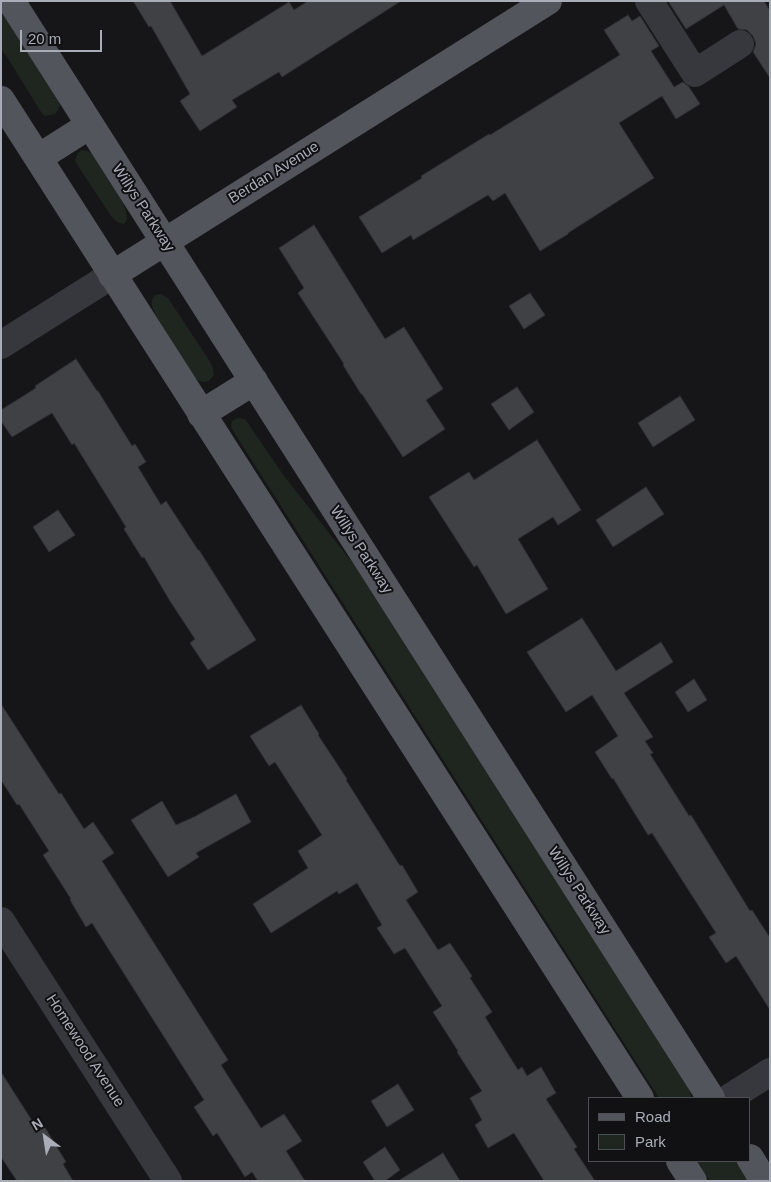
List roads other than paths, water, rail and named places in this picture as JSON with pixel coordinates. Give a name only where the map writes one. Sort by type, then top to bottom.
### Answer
[{"type":"main road","name":"Willys Parkway","points":[[11,1],[710,1097]]},
{"type":"main road","name":"Berdan Avenue","points":[[112,276],[548,1]]},
{"type":"main road","points":[[1,100],[639,1097]]},
{"type":"main road","points":[[38,158],[90,125]]},
{"type":"main road","points":[[201,414],[254,381]]},
{"type":"main road","points":[[751,1160],[764,1181]]},
{"type":"main road","points":[[681,1162],[693,1181]]},
{"type":"street","points":[[649,1],[695,73],[740,44]]},
{"type":"street","name":"Berdan Avenue","points":[[1,345],[112,276]]},
{"type":"street","name":"Homewood Avenue","points":[[1,921],[168,1181]]},
{"type":"street","points":[[731,1097],[770,1072]]}]
